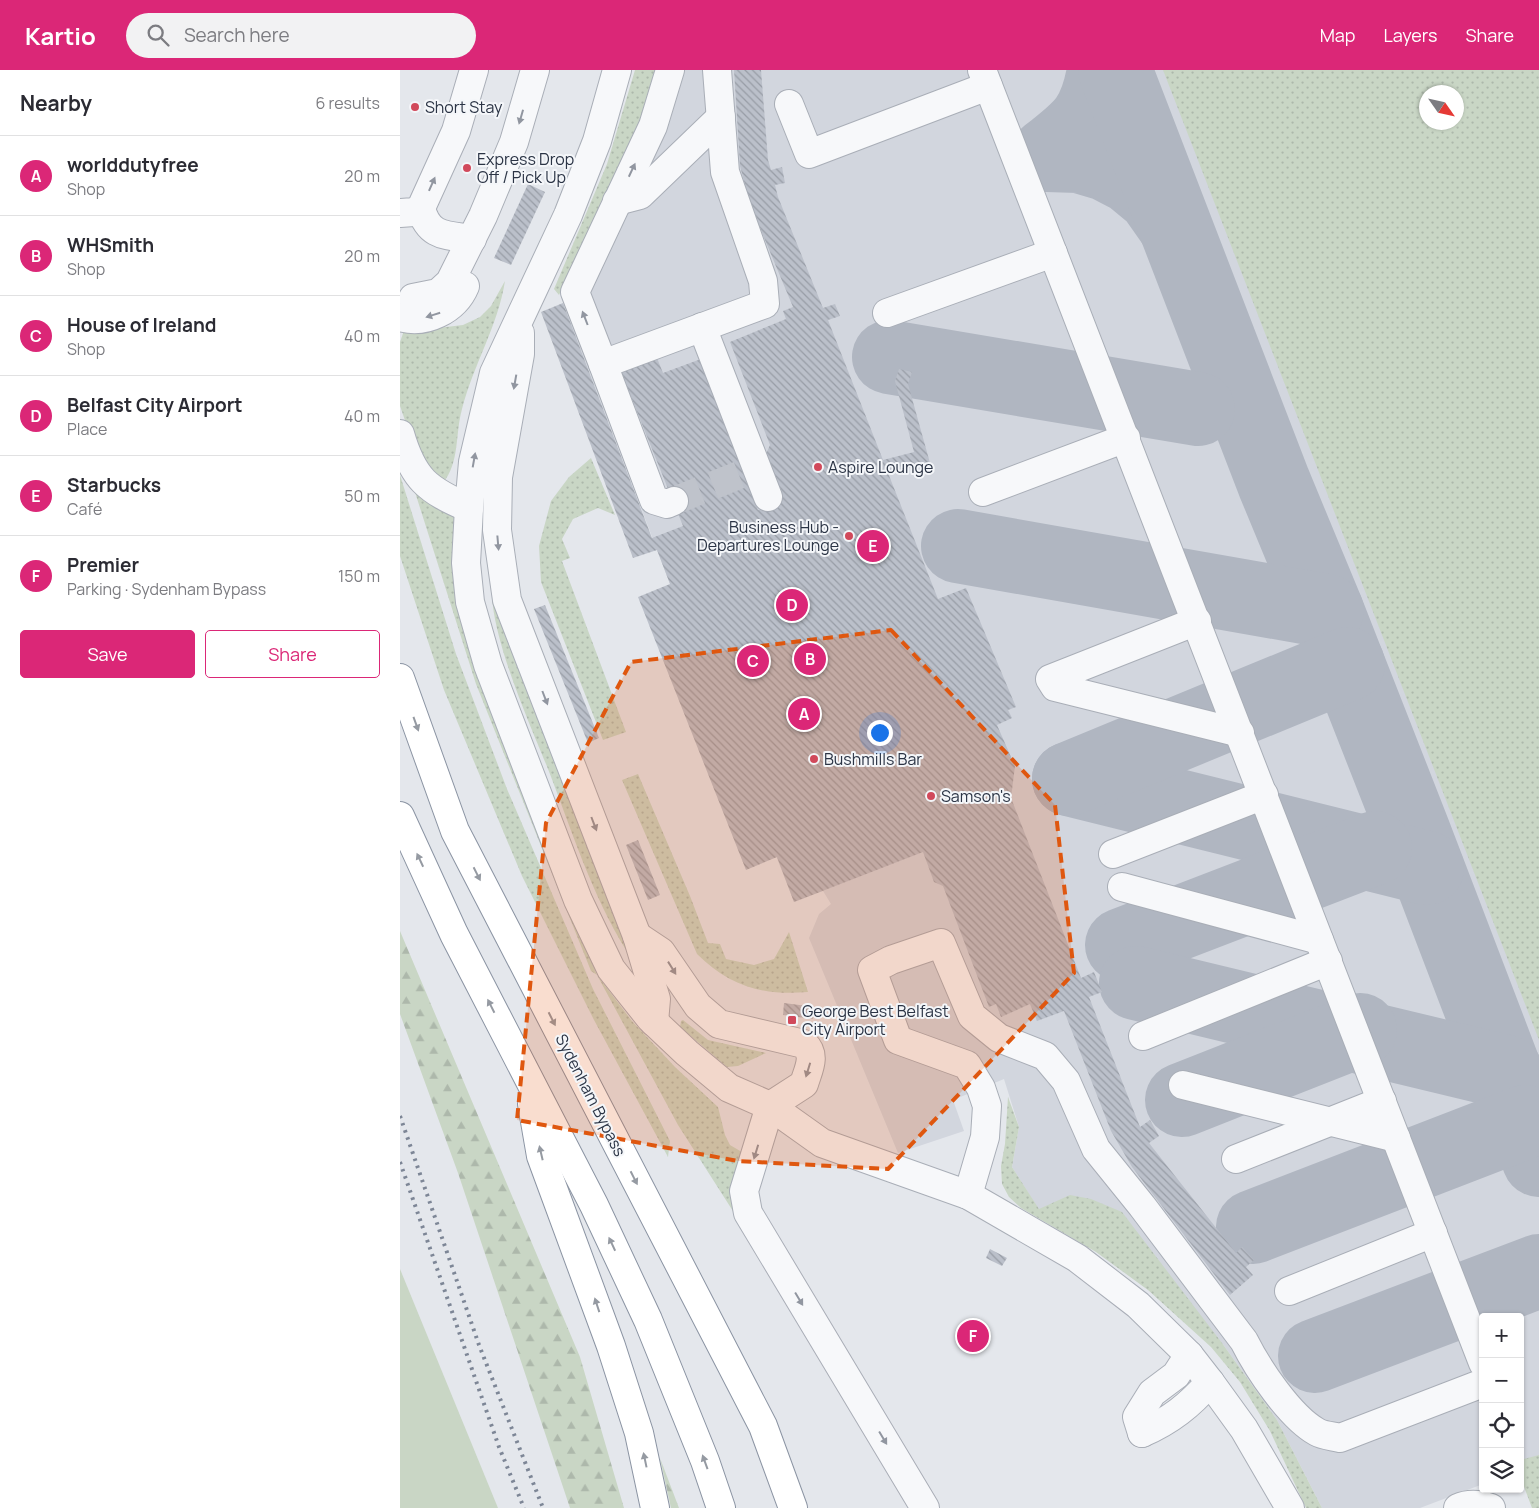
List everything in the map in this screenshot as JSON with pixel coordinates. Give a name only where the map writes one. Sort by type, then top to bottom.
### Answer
[{"type":"highway","name":"Sydenham Bypass","points":[[400,678],[455,831],[762,1426],[793,1508]]},
{"type":"highway","points":[[400,816],[454,934],[594,1204],[648,1320],[722,1508]]},
{"type":"highway","points":[[529,1080],[541,1156],[614,1355],[639,1433],[655,1508]]},
{"type":"street","points":[[469,243],[438,234],[410,210],[456,130],[474,70]]},
{"type":"street","points":[[404,309],[438,294],[450,282],[483,216],[514,142],[535,70]]},
{"type":"street","points":[[617,70],[597,142],[568,215],[494,373],[473,462],[466,563],[470,602],[488,665],[578,900],[611,969],[654,1022],[729,1088],[770,1106],[822,1144],[968,1195],[1077,1258],[1138,1305],[1200,1369],[1244,1428],[1290,1508]]},
{"type":"street","points":[[670,70],[653,126],[575,292],[654,500],[667,504],[674,501]]},
{"type":"street","points":[[603,364],[765,304],[763,281],[725,172],[717,70]]},
{"type":"street","points":[[789,104],[808,154],[985,78],[1481,1358]]},
{"type":"street","points":[[617,201],[640,195],[721,116]]},
{"type":"street","points":[[887,313],[1054,253]]},
{"type":"street","points":[[520,316],[520,354],[498,477],[497,530],[507,600],[637,936],[656,999],[654,1022]]},
{"type":"street","points":[[702,327],[750,471],[768,497]]},
{"type":"street","points":[[400,434],[405,452],[419,477],[436,493],[469,508]]},
{"type":"street","points":[[983,492],[1126,438]]},
{"type":"street","points":[[1197,621],[1050,679],[1055,687],[1240,733]]},
{"type":"street","points":[[1113,854],[1264,795]]},
{"type":"street","points":[[1122,887],[1324,950]]},
{"type":"street","points":[[637,936],[662,952],[698,1006],[719,1024],[804,1044],[810,1048],[812,1056],[804,1084],[770,1106],[744,1191],[748,1213],[924,1508]]},
{"type":"street","points":[[968,1195],[985,1137],[987,1106],[981,1088],[967,1064],[898,1040],[872,970],[891,960],[941,943],[972,1016],[999,1038],[1045,1056],[1066,1081],[1096,1149],[1142,1206],[1244,1341],[1256,1365],[1298,1418],[1319,1433],[1340,1438],[1479,1385]]},
{"type":"street","points":[[1144,1036],[1324,950]]},
{"type":"street","points":[[1182,1085],[1396,1138]]},
{"type":"street","points":[[1236,1159],[1382,1101]]},
{"type":"street","points":[[1289,1291],[1433,1233]]},
{"type":"street","points":[[1140,1425],[1152,1393],[1176,1375],[1200,1369]]},
{"type":"street","points":[[1458,1508],[1473,1505],[1490,1508]]},
{"type":"highlighted area","points":[[891,630],[1055,805],[1074,973],[888,1169],[738,1161],[517,1120],[546,823],[631,662]]},
{"type":"shaded area","name":"George Best Belfast City Airport","points":[[664,70],[1539,70],[1539,1508],[1524,1483],[1524,1313],[1479,1313],[1479,1486],[1420,1508],[1322,1508],[1277,1420],[1222,1343],[1039,1210],[1012,1167],[1019,1127],[1004,1079],[953,1100],[964,1131],[898,1153],[809,938],[819,914],[831,904],[823,891],[794,902],[563,303],[566,291]]},
{"type":"green space","points":[[635,70],[655,70],[643,114],[559,295],[554,289],[607,164]]},
{"type":"green space","points":[[1163,70],[1539,70],[1539,1040]]},
{"type":"green space","points":[[505,281],[497,314],[472,377],[462,409],[455,457],[443,483],[422,469],[400,406],[400,342],[407,322],[429,329],[463,325],[480,317],[491,306]]},
{"type":"green space","points":[[591,458],[615,515],[598,508],[573,519],[562,539],[570,558],[562,561],[626,732],[603,740],[541,582],[539,546],[551,501],[569,477]]},
{"type":"green space","points":[[400,475],[456,654],[507,789],[593,989],[670,1141],[668,1157],[594,1020],[522,876],[444,690],[400,556]]},
{"type":"green space","points":[[414,489],[454,514],[455,581],[480,682],[597,975],[591,971],[476,684]]},
{"type":"green space","points":[[493,578],[633,950],[626,950],[592,884],[520,701],[510,674],[495,620],[492,597]]},
{"type":"green space","points":[[638,774],[708,943],[720,944],[726,959],[754,965],[774,959],[789,932],[808,992],[776,992],[748,986],[722,974],[697,954],[622,780]]},
{"type":"green space","points":[[400,931],[580,1357],[624,1508],[570,1508],[458,1173],[400,1014]]},
{"type":"green space","points":[[597,975],[632,1021],[675,1067],[718,1107],[725,1135],[730,1145],[747,1155],[738,1219],[678,1125]]},
{"type":"green space","points":[[683,1020],[708,1040],[766,1053],[738,1066],[727,1067],[680,1027]]},
{"type":"green space","points":[[1008,1097],[1019,1127],[1012,1167],[1039,1209],[1070,1195],[1091,1199],[1122,1212],[1222,1343],[1277,1420],[1322,1508],[1306,1508],[1270,1431],[1240,1382],[1211,1347],[1148,1290],[1096,1252],[1021,1208],[1009,1197],[1002,1184],[1001,1166],[1005,1144]]},
{"type":"green space","points":[[400,1269],[498,1508],[400,1508]]},
{"type":"green space","points":[[1539,1455],[1539,1508],[1532,1508],[1524,1487],[1524,1459]]},
{"type":"green space","points":[[660,1458],[679,1508],[671,1508]]},
{"type":"building","points":[[734,70],[761,70],[768,160],[771,170],[782,167],[785,183],[775,185],[778,197],[823,308],[835,304],[840,316],[828,320],[883,460],[914,452],[895,381],[899,369],[912,372],[908,384],[930,463],[888,473],[938,599],[966,588],[1016,707],[1008,710],[1012,718],[997,725],[1015,766],[1011,798],[1081,978],[1094,972],[1102,992],[1089,997],[1140,1127],[1150,1120],[1159,1136],[1149,1143],[1236,1253],[1242,1247],[1254,1260],[1246,1267],[1253,1275],[1230,1295],[1132,1167],[1111,1131],[1064,1011],[1037,1021],[1030,1004],[1001,1017],[996,1004],[989,1007],[943,886],[934,882],[923,852],[794,902],[777,857],[746,870],[638,597],[670,584],[657,550],[633,558],[541,312],[563,303],[652,538],[683,526],[617,362],[653,348],[663,373],[701,359],[758,510],[782,501],[765,456],[770,445],[730,342],[786,319],[783,311],[793,307],[750,204],[740,166]]},
{"type":"building","points":[[528,184],[545,192],[511,265],[494,258]]},
{"type":"building","points":[[545,605],[599,738],[588,743],[534,609]]},
{"type":"building","points":[[638,840],[660,895],[648,900],[626,845]]},
{"type":"building","points":[[784,1003],[815,1007],[813,1019],[783,1015]]},
{"type":"building","points":[[990,1249],[1007,1258],[1002,1266],[986,1258]]},
{"type":"taxiway","points":[[1104,70],[1097,99],[1086,120],[1070,137],[1047,155],[1079,156],[1106,164],[1131,177],[1154,196],[1173,223]]},
{"type":"taxiway","points":[[1115,70],[1274,483],[1327,611],[1414,833],[1539,1160]]},
{"type":"taxiway","points":[[889,357],[1198,409]]},
{"type":"taxiway","points":[[958,546],[1327,611]]},
{"type":"taxiway","points":[[1069,779],[1348,664]]},
{"type":"taxiway","points":[[1069,779],[1427,868]]},
{"type":"taxiway","points":[[1122,945],[1375,848]]},
{"type":"taxiway","points":[[1136,983],[1506,1072]]},
{"type":"taxiway","points":[[1182,1100],[1360,1030]]},
{"type":"taxiway","points":[[1253,1227],[1525,1122]]},
{"type":"taxiway","points":[[1315,1356],[1539,1271]]},
{"type":"tunnel","points":[[674,501],[744,473]]},
{"type":"railway","points":[[400,1116],[479,1345],[543,1508]]},
{"type":"railway","points":[[400,1162],[499,1447],[524,1508]]},
{"type":"place","name":"Short Stay","points":[[415,107]]},
{"type":"place","name":"Express Drop Off / Pick Up","points":[[467,168]]},
{"type":"place","name":"Aspire Lounge","points":[[818,467]]},
{"type":"place","name":"Business Hub - Departures Lounge","points":[[849,536]]},
{"type":"place","name":"Starbucks","points":[[873,546]]},
{"type":"place","name":"Belfast City Airport","points":[[792,605]]},
{"type":"place","name":"WHSmith","points":[[810,659]]},
{"type":"place","name":"House of Ireland","points":[[753,661]]},
{"type":"place","name":"worlddutyfree","points":[[804,714]]},
{"type":"place","name":"Bushmills Bar","points":[[814,759]]},
{"type":"place","name":"Samson's","points":[[931,796]]},
{"type":"place","name":"George Best Belfast City Airport","points":[[792,1020]]},
{"type":"place","name":"Premier","points":[[973,1336]]}]
